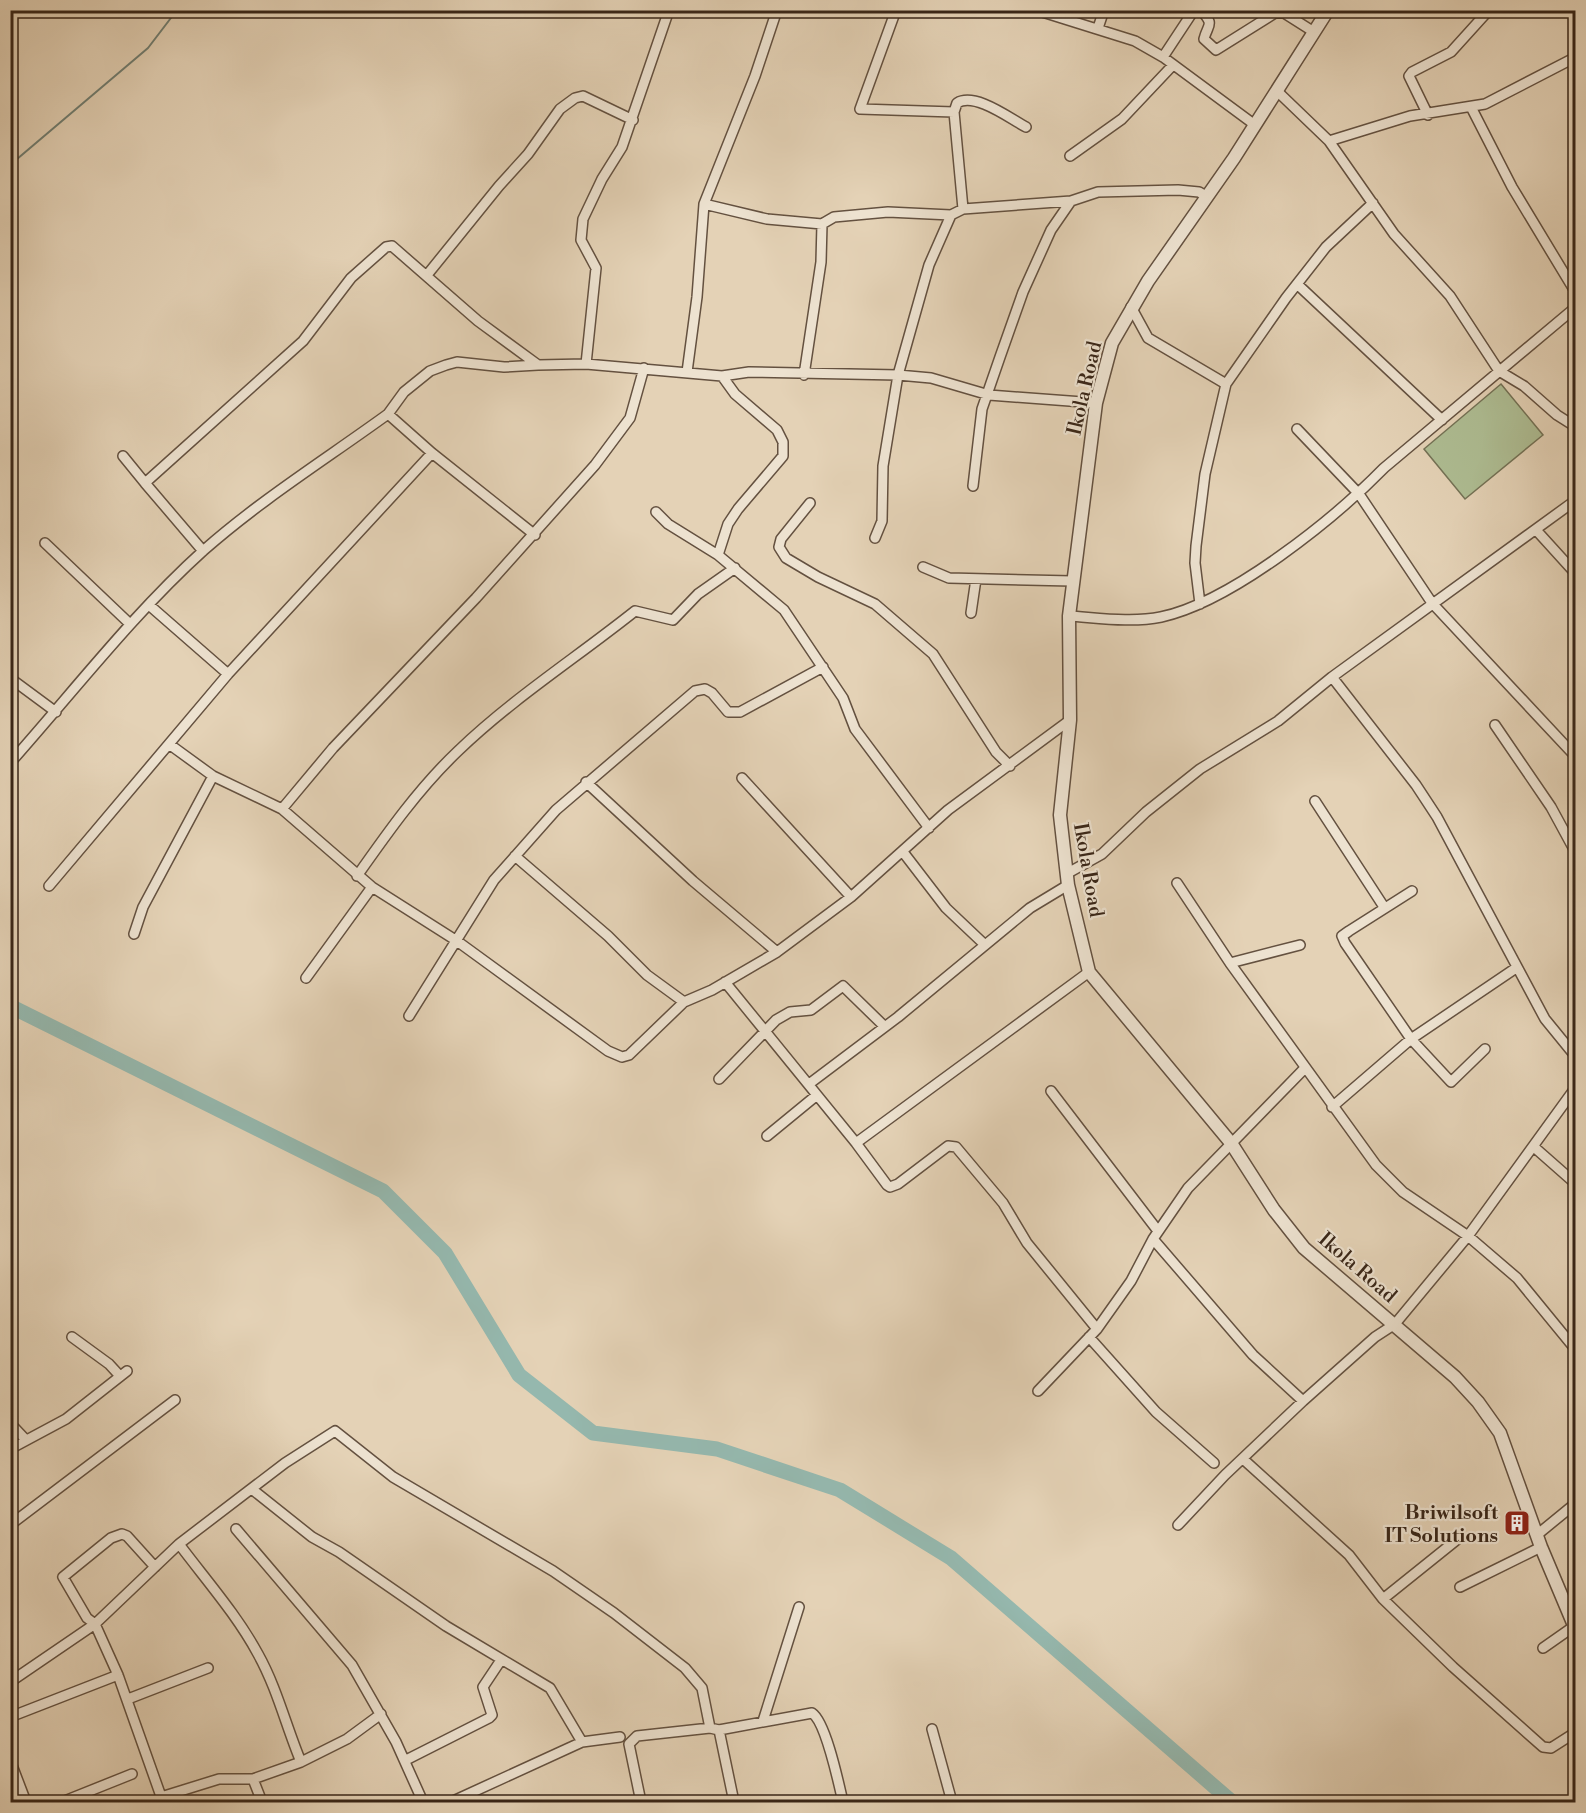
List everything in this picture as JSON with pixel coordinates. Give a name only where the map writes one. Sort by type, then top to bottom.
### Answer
[{"type":"street","points":[[586,364],[596,268],[581,240],[581,229],[602,179],[622,147],[633,120],[669,10]]},
{"type":"street","points":[[687,372],[697,297],[704,204],[755,76],[777,10]]},
{"type":"street","points":[[896,10],[860,109],[954,112]]},
{"type":"street","points":[[1036,10],[1135,41],[1163,57],[1255,125]]},
{"type":"street","points":[[1098,28],[1104,10]]},
{"type":"street","points":[[1163,57],[1194,10]]},
{"type":"street","points":[[1201,10],[1209,19],[1210,27],[1204,39],[1216,50],[1275,13],[1284,13],[1314,32]]},
{"type":"street","name":"Ikola Road","points":[[1328,10],[1255,125],[1131,307],[1112,343],[1096,403],[1072,581],[1070,720],[1060,814],[1068,879],[1089,972],[1231,1143],[1274,1210],[1304,1248],[1455,1377],[1478,1402],[1500,1433],[1574,1628]]},
{"type":"street","points":[[1428,115],[1409,76],[1412,72],[1457,47],[1490,10]]},
{"type":"street","points":[[1329,141],[1410,116],[1471,107],[1506,95],[1573,58],[1575,70]]},
{"type":"street","points":[[1070,156],[1122,119],[1173,65]]},
{"type":"street","points":[[1277,91],[1329,141],[1399,240],[1450,296],[1499,371],[1524,386],[1575,427]]},
{"type":"street","points":[[427,275],[528,154],[560,109],[575,98],[583,96],[633,120]]},
{"type":"street","points":[[963,209],[954,112],[957,103],[963,99],[974,101],[1026,127]]},
{"type":"street","points":[[1471,107],[1512,187],[1575,293]]},
{"type":"street","points":[[704,204],[767,219],[822,224],[834,218],[888,212],[951,215],[963,209],[1071,201],[1098,192],[1179,190],[1199,192],[1206,196]]},
{"type":"street","points":[[973,486],[982,409],[989,395],[1023,292],[1051,230],[1071,201]]},
{"type":"street","points":[[1200,604],[1194,563],[1196,546],[1205,474],[1226,384],[1326,247],[1373,204]]},
{"type":"street","points":[[875,537],[882,520],[883,466],[898,375],[929,265],[951,215]]},
{"type":"street","points":[[804,375],[821,262],[822,224]]},
{"type":"street","points":[[145,483],[303,341],[351,278],[380,251],[392,246],[478,321],[538,365]]},
{"type":"street","points":[[1297,284],[1442,420]]},
{"type":"street","points":[[1131,307],[1148,338],[1226,384]]},
{"type":"street","points":[[1070,616],[1144,620],[1163,617],[1200,604],[1241,583],[1359,494],[1384,468],[1575,307]]},
{"type":"street","points":[[10,763],[130,624],[203,551],[245,516],[388,414],[404,392],[430,371],[446,365],[457,362],[504,367],[586,364],[722,376],[749,372],[804,375],[898,375],[931,378],[989,395],[1096,403]]},
{"type":"street","points":[[282,809],[333,748],[535,535],[595,465],[630,418],[644,368]]},
{"type":"street","points":[[718,555],[728,524],[783,456],[783,442],[777,430],[735,394],[722,376]]},
{"type":"street","points":[[388,414],[432,453],[535,535]]},
{"type":"street","points":[[1297,429],[1359,494],[1432,603],[1575,757]]},
{"type":"street","points":[[49,886],[228,674],[432,453]]},
{"type":"street","points":[[123,456],[203,551]]},
{"type":"street","points":[[809,1084],[984,944],[1102,854],[1146,812],[1191,776],[1278,721],[1332,677],[1432,603],[1537,531],[1575,500]]},
{"type":"street","points":[[810,503],[781,539],[781,552],[786,558],[818,578],[875,604],[933,654],[996,752],[1010,766]]},
{"type":"street","points":[[656,512],[668,524],[735,568],[784,610],[843,698],[855,729],[929,828]]},
{"type":"street","points":[[1537,531],[1575,574]]},
{"type":"street","points":[[45,543],[130,624]]},
{"type":"street","points":[[923,567],[949,578],[1072,581]]},
{"type":"street","points":[[357,876],[407,805],[457,751],[513,703],[635,611],[673,620],[698,594],[735,568]]},
{"type":"street","points":[[971,613],[976,579]]},
{"type":"street","points":[[149,605],[228,674]]},
{"type":"street","points":[[409,1016],[494,880],[555,810],[586,782],[695,691],[705,689],[712,693],[728,712],[740,712],[823,667]]},
{"type":"street","points":[[1332,677],[1432,809],[1459,855],[1516,968],[1545,1019],[1575,1057]]},
{"type":"street","points":[[10,678],[56,712]]},
{"type":"street","points":[[170,744],[213,776],[282,809],[357,876],[457,941],[618,1057],[629,1055],[684,1002],[777,952],[850,897],[948,810],[1070,720]]},
{"type":"street","points":[[1496,725],[1551,807],[1575,853]]},
{"type":"street","points":[[134,934],[143,907],[213,776]]},
{"type":"street","points":[[742,778],[850,897]]},
{"type":"street","points":[[586,782],[693,881],[777,952]]},
{"type":"street","points":[[1315,801],[1384,907]]},
{"type":"street","points":[[903,852],[946,908],[984,944]]},
{"type":"street","points":[[515,856],[608,936],[647,975],[684,1002]]},
{"type":"street","points":[[1177,883],[1230,963],[1376,1165],[1403,1192],[1468,1236],[1517,1278],[1575,1350]]},
{"type":"street","points":[[306,978],[372,887]]},
{"type":"street","points":[[1412,891],[1342,936],[1345,944],[1411,1039],[1453,1082],[1485,1049]]},
{"type":"street","points":[[1230,963],[1300,945]]},
{"type":"street","points":[[1332,1107],[1411,1039],[1516,968]]},
{"type":"street","points":[[856,1143],[1089,972]]},
{"type":"street","points":[[725,982],[768,1032],[890,1187],[948,1146],[956,1147],[1003,1203],[1027,1243],[1097,1329]]},
{"type":"street","points":[[719,1079],[768,1032],[776,1020],[790,1012],[811,1010],[843,986],[884,1026]]},
{"type":"street","points":[[1038,1391],[1097,1329],[1131,1281],[1155,1235],[1188,1188],[1305,1068]]},
{"type":"street","points":[[1179,1525],[1303,1401],[1375,1337],[1395,1324],[1468,1236],[1575,1087]]},
{"type":"street","points":[[1051,1091],[1155,1235],[1253,1355],[1303,1401]]},
{"type":"street","points":[[767,1136],[817,1095]]},
{"type":"street","points":[[1534,1147],[1575,1184]]},
{"type":"street","points":[[10,1449],[66,1419],[123,1373],[72,1337]]},
{"type":"street","points":[[1089,1337],[1156,1412],[1214,1463]]},
{"type":"street","points":[[10,1525],[175,1400]]},
{"type":"street","points":[[10,1424],[26,1440]]},
{"type":"street","points":[[10,1682],[95,1623],[179,1544],[254,1490],[285,1463],[334,1431],[393,1477],[553,1571],[685,1668],[702,1689],[734,1803]]},
{"type":"street","points":[[1243,1459],[1349,1555],[1383,1599],[1453,1667],[1543,1748],[1551,1748],[1575,1732]]},
{"type":"street","points":[[254,1490],[312,1537],[339,1552],[446,1626],[550,1688],[582,1742]]},
{"type":"street","points":[[1538,1534],[1575,1503]]},
{"type":"street","points":[[236,1529],[352,1665],[406,1760],[423,1803]]},
{"type":"street","points":[[155,1567],[122,1534],[111,1538],[66,1574],[64,1581],[87,1618],[95,1623],[128,1699],[162,1800],[219,1779],[253,1779],[300,1762],[347,1739],[381,1714]]},
{"type":"street","points":[[1383,1599],[1459,1539]]},
{"type":"street","points":[[179,1544],[257,1652],[276,1691],[280,1709],[300,1762]]},
{"type":"street","points":[[1460,1587],[1541,1546]]},
{"type":"street","points":[[763,1720],[799,1607]]},
{"type":"street","points":[[1543,1648],[1574,1628]]},
{"type":"street","points":[[406,1760],[492,1715],[483,1687],[501,1660]]},
{"type":"street","points":[[128,1699],[208,1668]]},
{"type":"street","points":[[10,1717],[118,1675]]},
{"type":"street","points":[[640,1803],[629,1744],[637,1736],[714,1729],[815,1714],[843,1803]]},
{"type":"street","points":[[932,1729],[952,1803]]},
{"type":"street","points":[[451,1803],[582,1742],[620,1737]]},
{"type":"street","points":[[10,1760],[26,1803]]},
{"type":"street","points":[[62,1803],[132,1774]]},
{"type":"street","points":[[253,1779],[262,1803]]},
{"type":"green space","points":[[1501,384],[1543,435],[1465,499],[1424,449]]},
{"type":"waterway","points":[[10,165],[148,48],[177,10]]},
{"type":"waterway","points":[[10,1006],[383,1191],[445,1253],[519,1375],[593,1433],[717,1449],[840,1490],[951,1558],[1232,1802]]},
{"type":"place","name":"Briwilsoft IT Solutions","points":[[1517,1523]]}]
